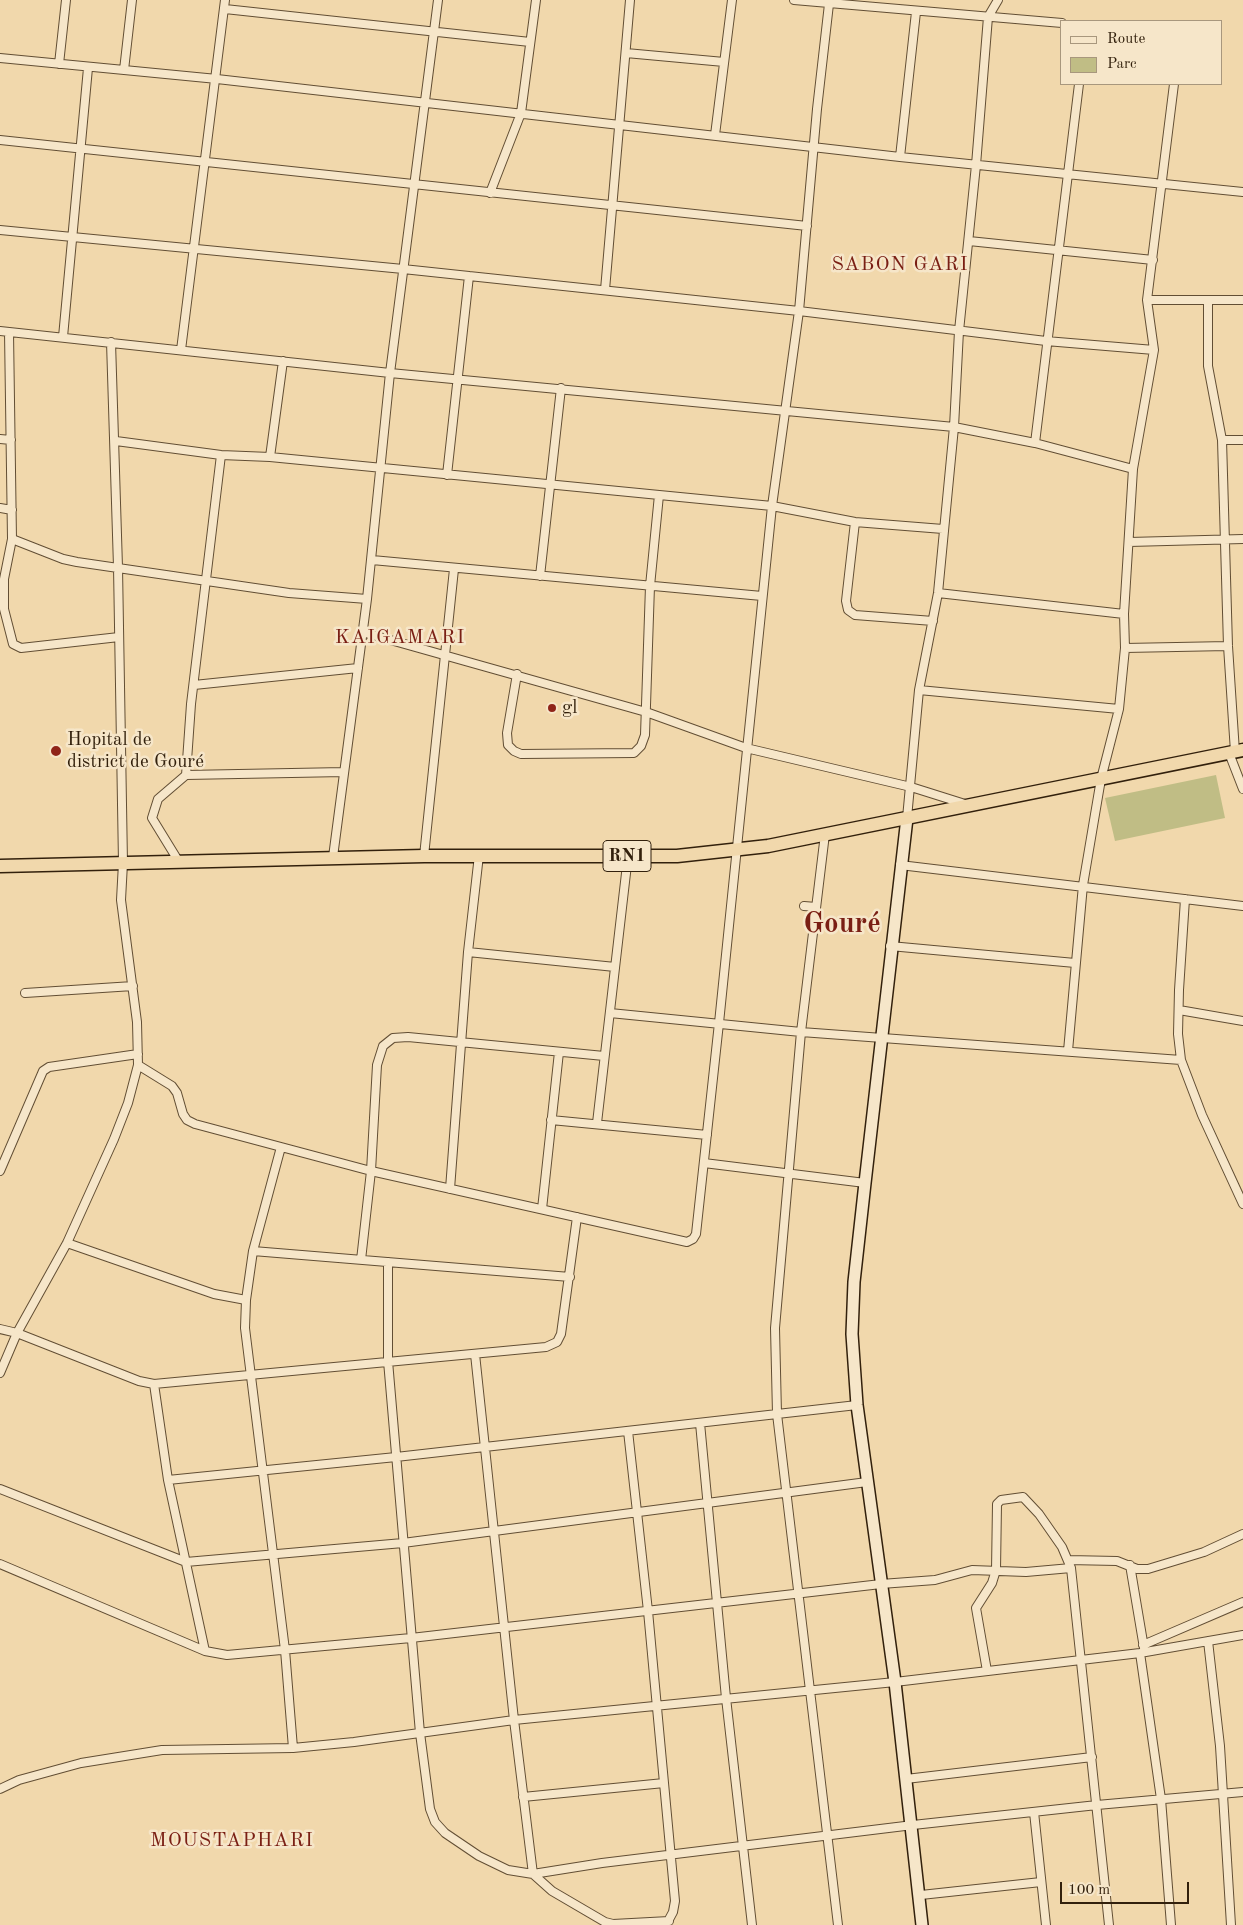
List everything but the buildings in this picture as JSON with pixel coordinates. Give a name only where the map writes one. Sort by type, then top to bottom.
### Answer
[{"type":"highway","name":"RN1","points":[[0,866],[333,857],[479,855],[677,856],[737,850],[825,834],[1236,751]]},
{"type":"main road","points":[[907,818],[890,946],[854,1282],[852,1334],[857,1405],[913,1825],[922,1925]]},
{"type":"street","points":[[59,64],[66,0]]},
{"type":"street","points":[[124,70],[132,0]]},
{"type":"street","points":[[181,350],[217,79],[225,0]]},
{"type":"street","points":[[333,857],[372,560],[390,373],[438,0]]},
{"type":"street","points":[[490,192],[521,113],[536,0]]},
{"type":"street","points":[[605,290],[630,0]]},
{"type":"street","points":[[715,135],[732,0]]},
{"type":"street","points":[[794,0],[916,12],[1060,23]]},
{"type":"street","points":[[907,818],[919,690],[938,593],[954,427],[959,331],[969,242],[988,18],[998,0]]},
{"type":"street","points":[[138,1065],[172,1086],[188,1120],[371,1171],[687,1242],[693,1239],[696,1234],[704,1163],[772,506],[799,311],[829,4]]},
{"type":"street","points":[[224,9],[530,42]]},
{"type":"street","points":[[900,157],[916,12]]},
{"type":"street","points":[[626,53],[724,62]]},
{"type":"street","points":[[0,58],[217,79],[900,157],[1243,192]]},
{"type":"street","points":[[63,337],[74,237],[88,68]]},
{"type":"street","points":[[1035,443],[1079,85]]},
{"type":"street","points":[[1068,1052],[1083,885],[1101,779],[1119,709],[1125,648],[1124,614],[1133,470],[1154,350],[1147,300],[1174,85]]},
{"type":"street","points":[[0,140],[81,147],[807,226]]},
{"type":"street","points":[[0,230],[605,290],[1046,341],[1154,350]]},
{"type":"street","points":[[969,242],[1153,260]]},
{"type":"street","points":[[447,474],[469,276]]},
{"type":"street","points":[[1147,300],[1243,300]]},
{"type":"street","points":[[1208,300],[1208,366],[1222,440],[1228,646],[1236,751],[1243,789]]},
{"type":"street","points":[[0,331],[390,373],[954,427],[1035,443],[1133,470]]},
{"type":"street","points":[[9,332],[12,539],[4,580],[4,609],[14,644],[21,648],[119,638]]},
{"type":"street","points":[[0,1373],[17,1333],[67,1243],[114,1139],[128,1103],[138,1065],[133,986],[123,933],[121,900],[123,863],[116,441],[111,342]]},
{"type":"street","points":[[270,457],[283,361]]},
{"type":"street","points":[[540,576],[560,388]]},
{"type":"street","points":[[0,439],[11,440]]},
{"type":"street","points":[[1222,440],[1243,440]]},
{"type":"street","points":[[116,441],[221,455],[270,457],[772,506],[855,522],[943,529]]},
{"type":"street","points":[[186,776],[194,685],[208,580],[221,455]]},
{"type":"street","points":[[517,674],[507,732],[508,745],[514,751],[521,754],[634,752],[641,746],[645,735],[650,586],[659,495]]},
{"type":"street","points":[[0,508],[12,510]]},
{"type":"street","points":[[855,522],[846,601],[848,610],[855,616],[933,620]]},
{"type":"street","points":[[12,539],[63,559],[290,593],[367,599]]},
{"type":"street","points":[[1129,542],[1243,539]]},
{"type":"street","points":[[372,560],[762,596]]},
{"type":"street","points":[[424,856],[454,569]]},
{"type":"street","points":[[938,593],[1124,614]]},
{"type":"street","points":[[362,632],[444,653],[646,712],[746,748],[911,787],[970,806]]},
{"type":"street","points":[[1125,648],[1228,646]]},
{"type":"street","points":[[194,685],[358,668]]},
{"type":"street","points":[[919,690],[1119,709]]},
{"type":"street","points":[[179,862],[152,818],[158,799],[186,776],[344,772]]},
{"type":"street","points":[[825,834],[801,1032],[787,1172],[775,1328],[777,1414],[838,1925]]},
{"type":"street","points":[[450,1189],[468,952],[479,855]]},
{"type":"street","points":[[597,1123],[628,856]]},
{"type":"street","points":[[900,865],[1083,885],[1243,906]]},
{"type":"street","points":[[1185,899],[1179,1010],[1181,1060],[1202,1115],[1243,1204]]},
{"type":"street","points":[[804,906],[816,907]]},
{"type":"street","points":[[890,946],[1075,964]]},
{"type":"street","points":[[468,952],[615,968]]},
{"type":"street","points":[[25,993],[133,986]]},
{"type":"street","points":[[1179,1010],[1243,1022]]},
{"type":"street","points":[[610,1014],[801,1032],[881,1036],[1181,1060]]},
{"type":"street","points":[[362,1260],[371,1171],[377,1065],[384,1046],[393,1038],[604,1056]]},
{"type":"street","points":[[542,1209],[559,1052]]},
{"type":"street","points":[[0,1171],[42,1071],[49,1067],[138,1054]]},
{"type":"street","points":[[551,1120],[707,1135]]},
{"type":"street","points":[[280,1147],[253,1251],[246,1300],[245,1328],[285,1650],[293,1748]]},
{"type":"street","points":[[704,1163],[865,1182]]},
{"type":"street","points":[[0,1329],[17,1333],[131,1378],[154,1384],[546,1347],[556,1342],[562,1334],[578,1217]]},
{"type":"street","points":[[67,1243],[214,1294],[246,1300]]},
{"type":"street","points":[[253,1251],[570,1277]]},
{"type":"street","points":[[388,1262],[388,1361],[411,1638],[420,1733],[430,1809],[435,1822],[445,1833],[480,1856],[508,1870],[533,1874],[913,1825],[1097,1805],[1243,1792]]},
{"type":"street","points":[[475,1354],[514,1720],[533,1874],[552,1891],[605,1922],[614,1924],[668,1923],[675,1901],[648,1611],[628,1431]]},
{"type":"street","points":[[154,1384],[168,1480],[205,1651]]},
{"type":"street","points":[[168,1480],[396,1457],[857,1405]]},
{"type":"street","points":[[700,1423],[741,1846],[752,1925]]},
{"type":"street","points":[[0,1489],[186,1562],[403,1544],[867,1482]]},
{"type":"street","points":[[987,1671],[976,1608],[992,1583],[996,1570],[997,1504],[1001,1500],[1023,1497],[1028,1500],[1068,1560],[1071,1568],[1109,1925]]},
{"type":"street","points":[[1068,1560],[1117,1561],[1137,1569],[1148,1569],[1204,1552],[1243,1534]]},
{"type":"street","points":[[0,1564],[205,1651],[227,1655],[411,1638],[799,1595],[881,1584],[934,1580],[972,1570],[1026,1572],[1071,1568]]},
{"type":"street","points":[[1130,1565],[1143,1650],[1161,1799],[1171,1925]]},
{"type":"street","points":[[1143,1650],[1243,1602]]},
{"type":"street","points":[[0,1789],[19,1780],[81,1763],[162,1750],[293,1748],[354,1742],[514,1720],[656,1704],[895,1682],[1081,1660],[1243,1635]]},
{"type":"street","points":[[1208,1641],[1220,1746],[1231,1925]]},
{"type":"street","points":[[906,1779],[1092,1757]]},
{"type":"street","points":[[524,1797],[664,1783]]},
{"type":"street","points":[[1034,1812],[1046,1925]]},
{"type":"street","points":[[920,1895],[1041,1882]]},
{"type":"green space","points":[[1216,775],[1225,818],[1115,841],[1105,798]]},
{"type":"place","name":"gl","points":[[552,708]]},
{"type":"place","name":"Hopital de district de Gouré","points":[[56,751]]},
{"type":"district","name":"SABON GARI","points":[[900,265]]},
{"type":"district","name":"KAIGAMARI","points":[[400,638]]},
{"type":"district","name":"Gouré","points":[[842,924]]},
{"type":"district","name":"MOUSTAPHARI","points":[[232,1841]]}]
